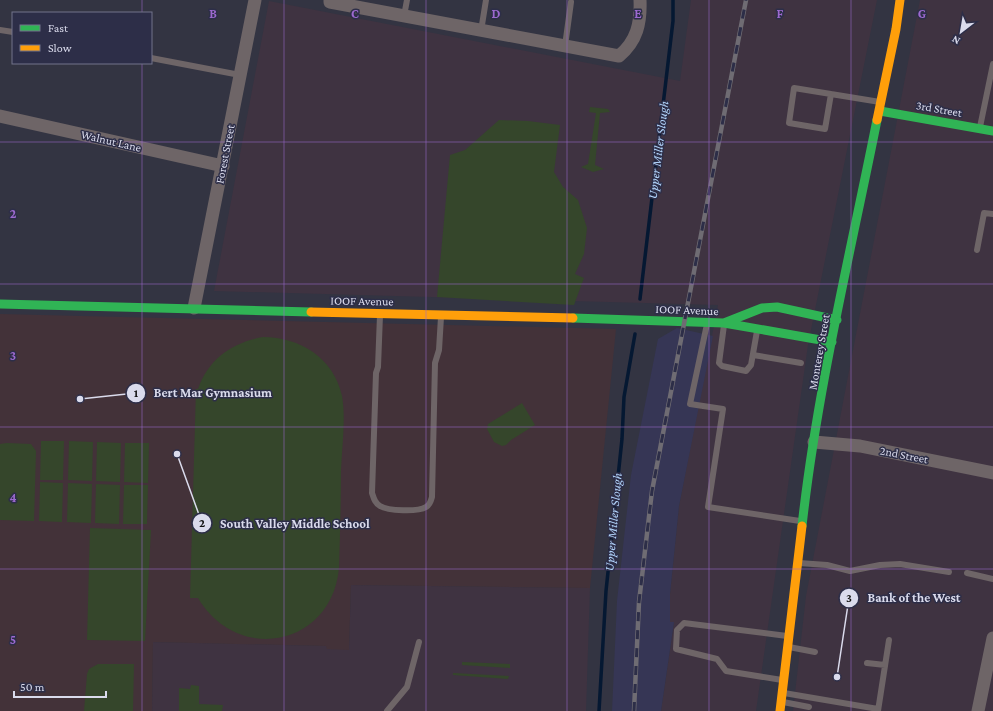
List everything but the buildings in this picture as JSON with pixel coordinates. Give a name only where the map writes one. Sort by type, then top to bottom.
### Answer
[{"type":"street","name":"Forest Street","points":[[194,308],[223,166],[254,0]]},
{"type":"street","points":[[330,1],[565,47],[619,56],[628,48],[637,33],[641,12],[640,0]]},
{"type":"street","name":"Monterey Street","points":[[781,707],[807,479],[832,342],[881,107],[900,0]]},
{"type":"street","name":"3rd Street","points":[[881,107],[993,131]]},
{"type":"street","name":"Walnut Lane","points":[[0,116],[223,166]]},
{"type":"street","name":"IOOF Avenue","points":[[0,304],[724,323],[832,342]]},
{"type":"street","name":"IOOF Avenue","points":[[724,323],[762,308],[777,307],[837,320]]},
{"type":"street","name":"2nd Street","points":[[814,442],[860,446],[993,473]]},
{"type":"street","points":[[978,711],[993,638]]},
{"type":"lane","points":[[404,16],[407,0]]},
{"type":"lane","points":[[481,31],[486,0]]},
{"type":"lane","points":[[565,47],[571,2]]},
{"type":"lane","points":[[0,30],[12,32]]},
{"type":"lane","points":[[152,58],[240,75]]},
{"type":"lane","points":[[980,129],[993,64]]},
{"type":"lane","points":[[831,94],[825,129],[788,122],[794,88],[831,94],[881,107]]},
{"type":"lane","points":[[977,250],[984,213],[993,214]]},
{"type":"lane","points":[[380,313],[378,367],[376,373],[372,493],[374,500],[386,509],[418,510],[430,504],[432,497],[435,363],[439,350],[441,315]]},
{"type":"lane","points":[[707,323],[690,404],[723,409],[708,507],[802,521]]},
{"type":"lane","points":[[724,323],[719,363],[722,366],[746,371],[751,365],[757,329]]},
{"type":"lane","points":[[753,356],[801,363]]},
{"type":"lane","points":[[798,562],[827,565],[850,571],[880,565],[900,564],[949,572]]},
{"type":"lane","points":[[967,573],[993,579]]},
{"type":"lane","points":[[784,681],[726,671],[718,659],[676,649],[677,630],[684,623],[789,636]]},
{"type":"lane","points":[[783,692],[878,710],[889,640]]},
{"type":"lane","points":[[387,711],[407,687],[419,642]]},
{"type":"lane","points":[[788,646],[815,652]]},
{"type":"lane","points":[[867,663],[885,665]]},
{"type":"lane","points":[[781,707],[809,707]]},
{"type":"shaded area","points":[[691,0],[877,0],[808,345],[756,711],[661,711],[674,622],[670,622],[670,594],[679,506],[718,305],[214,291],[269,1],[680,81]]},
{"type":"shaded area","points":[[920,0],[993,0],[993,711],[793,711],[806,596]]},
{"type":"shaded area","points":[[0,314],[616,329],[590,588],[351,585],[349,650],[327,649],[326,646],[153,642],[152,711],[0,711]]},
{"type":"shaded area","points":[[677,328],[713,336],[679,506],[670,594],[670,622],[674,622],[661,711],[612,711],[617,601],[631,475],[658,339]]},
{"type":"shaded area","points":[[351,585],[590,588],[586,711],[152,711],[153,642],[327,646],[327,649],[349,649]]},
{"type":"green space","points":[[590,107],[608,109],[610,112],[600,113],[595,165],[604,169],[593,172],[581,167],[588,164],[596,113],[589,112]]},
{"type":"green space","points":[[499,120],[528,121],[560,125],[554,172],[563,187],[578,200],[587,228],[584,254],[575,274],[584,278],[574,305],[437,297],[450,155],[465,150]]},
{"type":"green space","points":[[263,337],[290,341],[313,352],[323,361],[338,383],[342,396],[344,423],[341,470],[339,568],[333,594],[320,615],[302,629],[281,637],[258,639],[236,633],[215,619],[198,598],[190,598],[196,389],[198,389],[202,378],[208,369],[223,354],[242,343]]},
{"type":"green space","points":[[522,403],[535,425],[511,440],[506,445],[502,446],[494,442],[487,429],[488,424]]},
{"type":"green space","points":[[41,441],[64,441],[63,480],[40,480]]},
{"type":"green space","points":[[69,441],[93,442],[92,481],[68,480]]},
{"type":"green space","points":[[97,442],[121,443],[120,482],[96,481]]},
{"type":"green space","points":[[125,443],[149,443],[148,483],[124,482]]},
{"type":"green space","points":[[0,444],[31,444],[36,451],[34,521],[0,520]]},
{"type":"green space","points":[[40,482],[63,483],[62,522],[39,521]]},
{"type":"green space","points":[[68,483],[92,484],[91,523],[67,522]]},
{"type":"green space","points":[[96,484],[120,485],[119,524],[95,523]]},
{"type":"green space","points":[[124,485],[148,485],[147,524],[123,524]]},
{"type":"green space","points":[[90,528],[151,530],[145,641],[87,640]]},
{"type":"green space","points":[[462,662],[510,664],[510,668],[462,665]]},
{"type":"green space","points":[[98,664],[134,664],[133,711],[84,711],[87,674],[89,669]]},
{"type":"green space","points":[[453,673],[509,676],[508,679],[453,675]]},
{"type":"green space","points":[[191,685],[199,686],[199,704],[223,705],[222,711],[179,711],[179,688],[190,689]]},
{"type":"waterway","name":"Upper Miller Slough","points":[[640,299],[673,21],[673,0]]},
{"type":"waterway","name":"Upper Miller Slough","points":[[599,711],[606,591],[622,439],[624,397],[635,334]]},
{"type":"railway","points":[[634,711],[639,602],[652,491],[746,0]]},
{"type":"traffic: fast","points":[[880,111],[993,131]]},
{"type":"traffic: fast","points":[[802,526],[808,475],[825,373],[877,120]]},
{"type":"traffic: fast","points":[[0,304],[311,312]]},
{"type":"traffic: fast","points":[[724,323],[762,308],[777,307],[837,320]]},
{"type":"traffic: fast","points":[[573,318],[724,323],[832,342]]},
{"type":"traffic: slow","points":[[877,120],[896,29],[900,0]]},
{"type":"traffic: slow","points":[[311,312],[573,318]]},
{"type":"traffic: slow","points":[[780,711],[802,526]]},
{"type":"place","name":"Bert Mar Gymnasium","points":[[80,399]]},
{"type":"place","name":"South Valley Middle School","points":[[177,454]]},
{"type":"place","name":"Bank of the West","points":[[837,677]]}]
